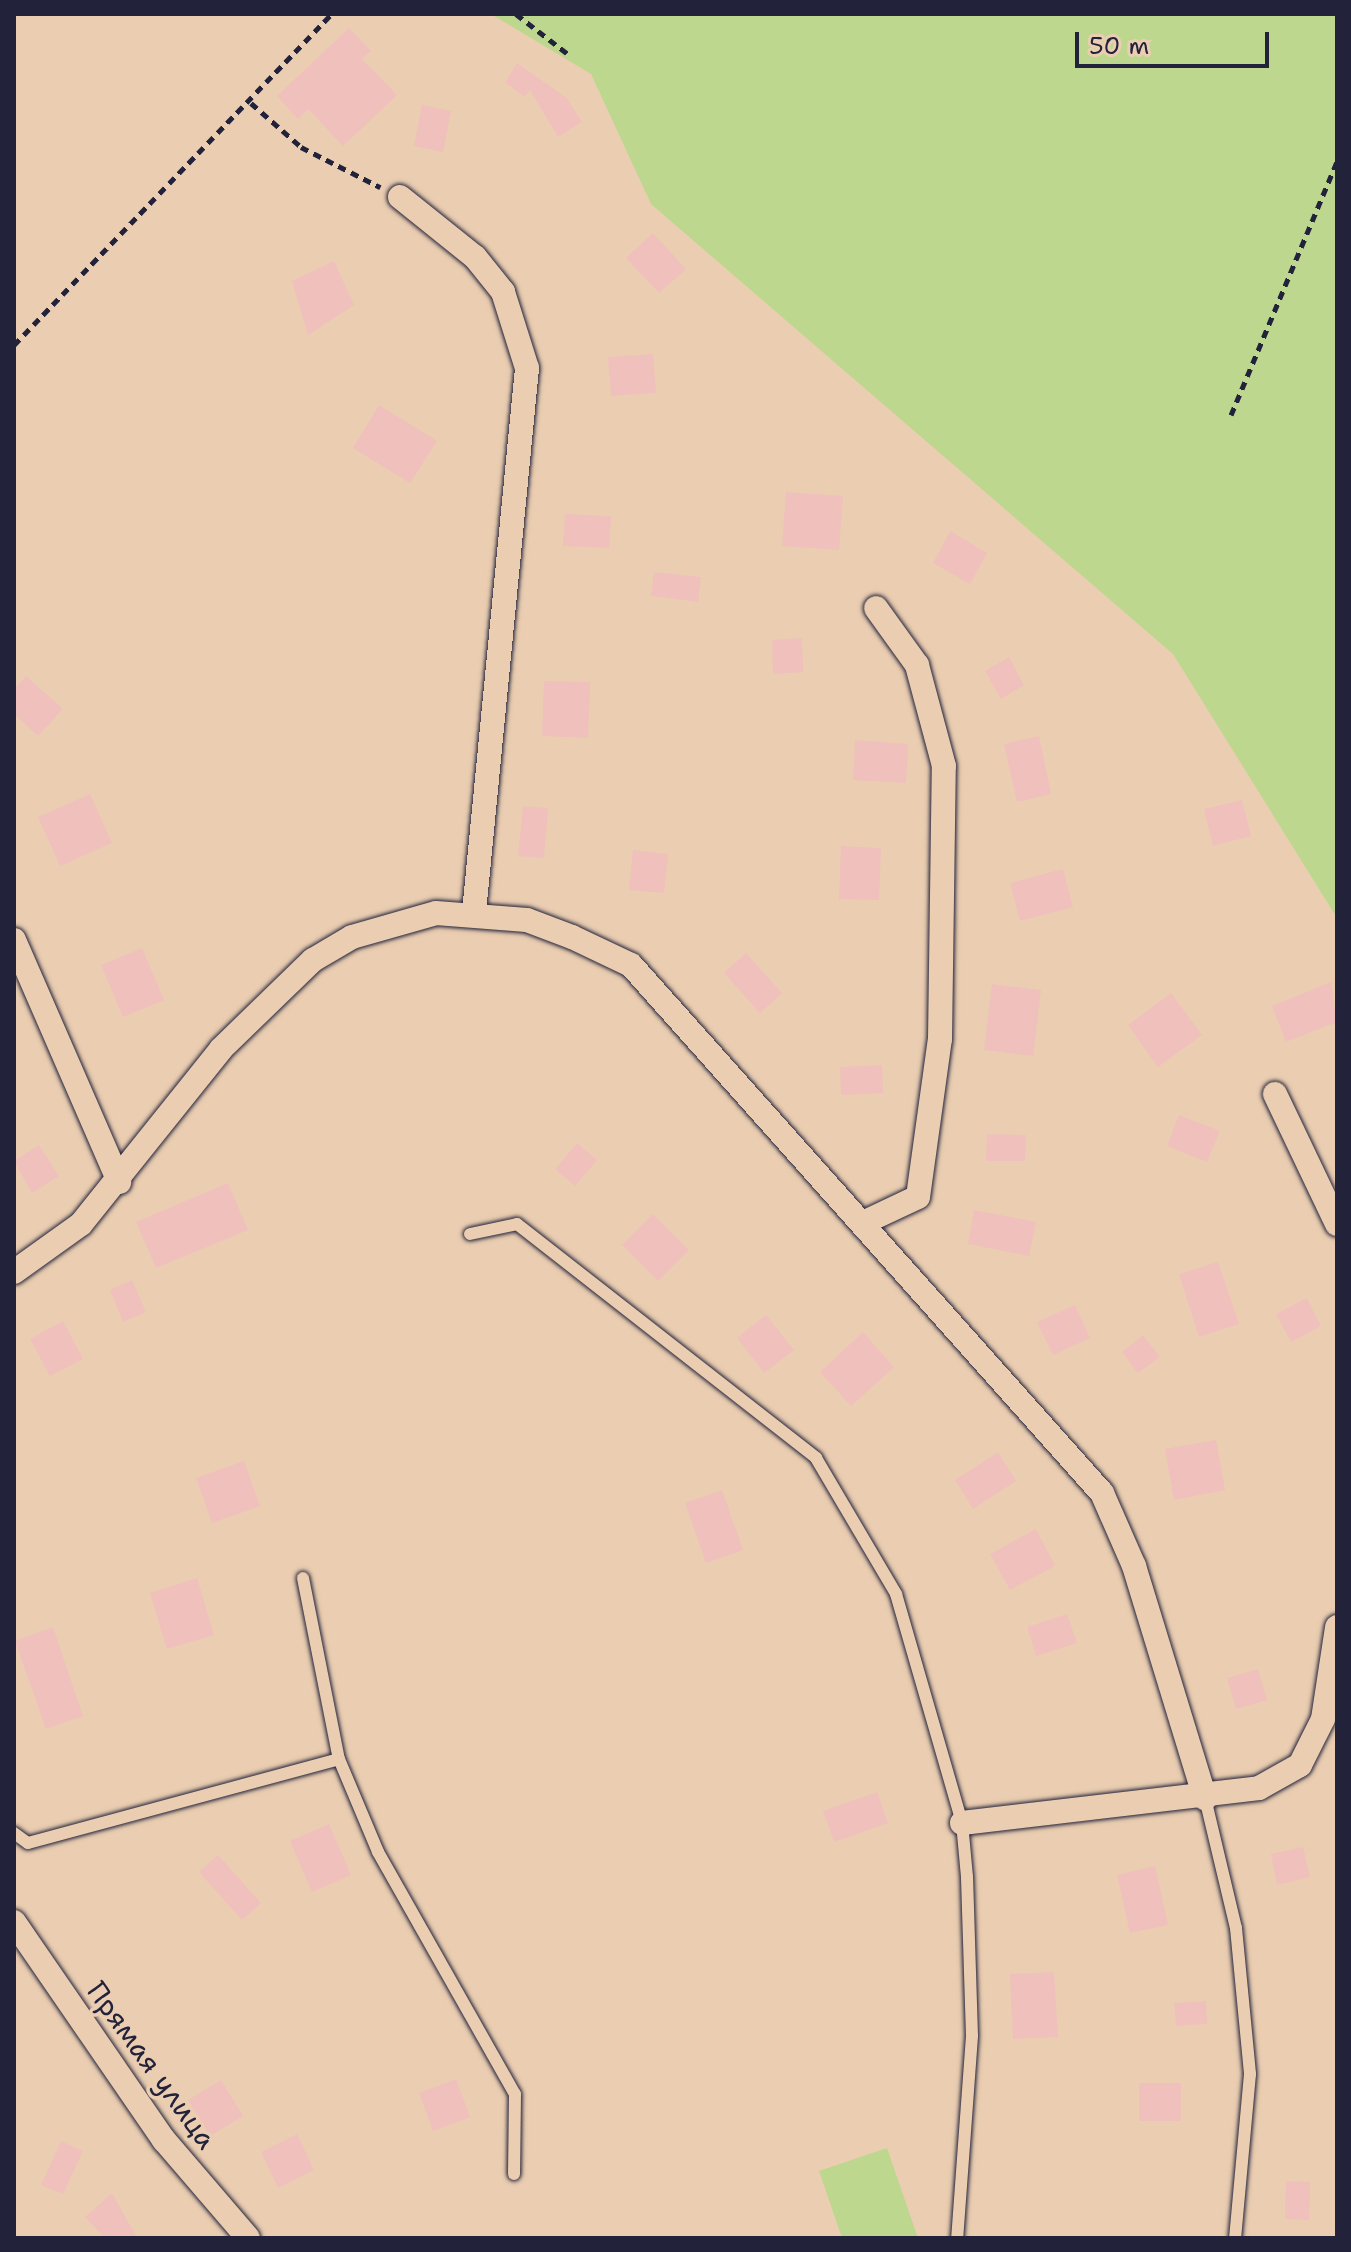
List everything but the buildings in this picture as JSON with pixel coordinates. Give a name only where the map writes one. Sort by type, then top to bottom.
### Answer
[{"type":"street","points":[[400,197],[475,257],[503,292],[527,368],[474,912]]},
{"type":"street","points":[[867,1221],[918,1197],[940,1039],[944,766],[917,665],[876,608]]},
{"type":"street","points":[[14,1272],[81,1224],[119,1182],[221,1049],[313,960],[395,921],[474,912],[527,920],[631,965],[867,1221],[1102,1493],[1134,1566],[1205,1798]]},
{"type":"street","points":[[14,940],[119,1182]]},
{"type":"street","points":[[1275,1094],[1337,1224]]},
{"type":"street","points":[[962,1823],[1205,1798],[1259,1788],[1300,1765],[1323,1719],[1337,1627]]},
{"type":"street","name":"Прямая улица","points":[[14,1922],[164,2140],[248,2238]]},
{"type":"lane","points":[[470,1234],[517,1224],[816,1458],[896,1594],[962,1823],[972,2036],[957,2238]]},
{"type":"lane","points":[[303,1578],[339,1759],[378,1852],[515,2094],[514,2174]]},
{"type":"lane","points":[[14,1833],[28,1843],[339,1759]]},
{"type":"lane","points":[[1205,1798],[1236,1928],[1250,2074],[1235,2238]]},
{"type":"path","points":[[14,345],[251,103],[331,14]]},
{"type":"path","points":[[516,14],[568,54]]},
{"type":"path","points":[[251,103],[301,147],[400,197]]},
{"type":"path","points":[[1231,415],[1337,161]]},
{"type":"green space","points":[[491,14],[1337,14],[1337,918],[1173,654],[651,204],[591,74]]},
{"type":"green space","points":[[887,2148],[918,2238],[842,2238],[819,2171]]}]
